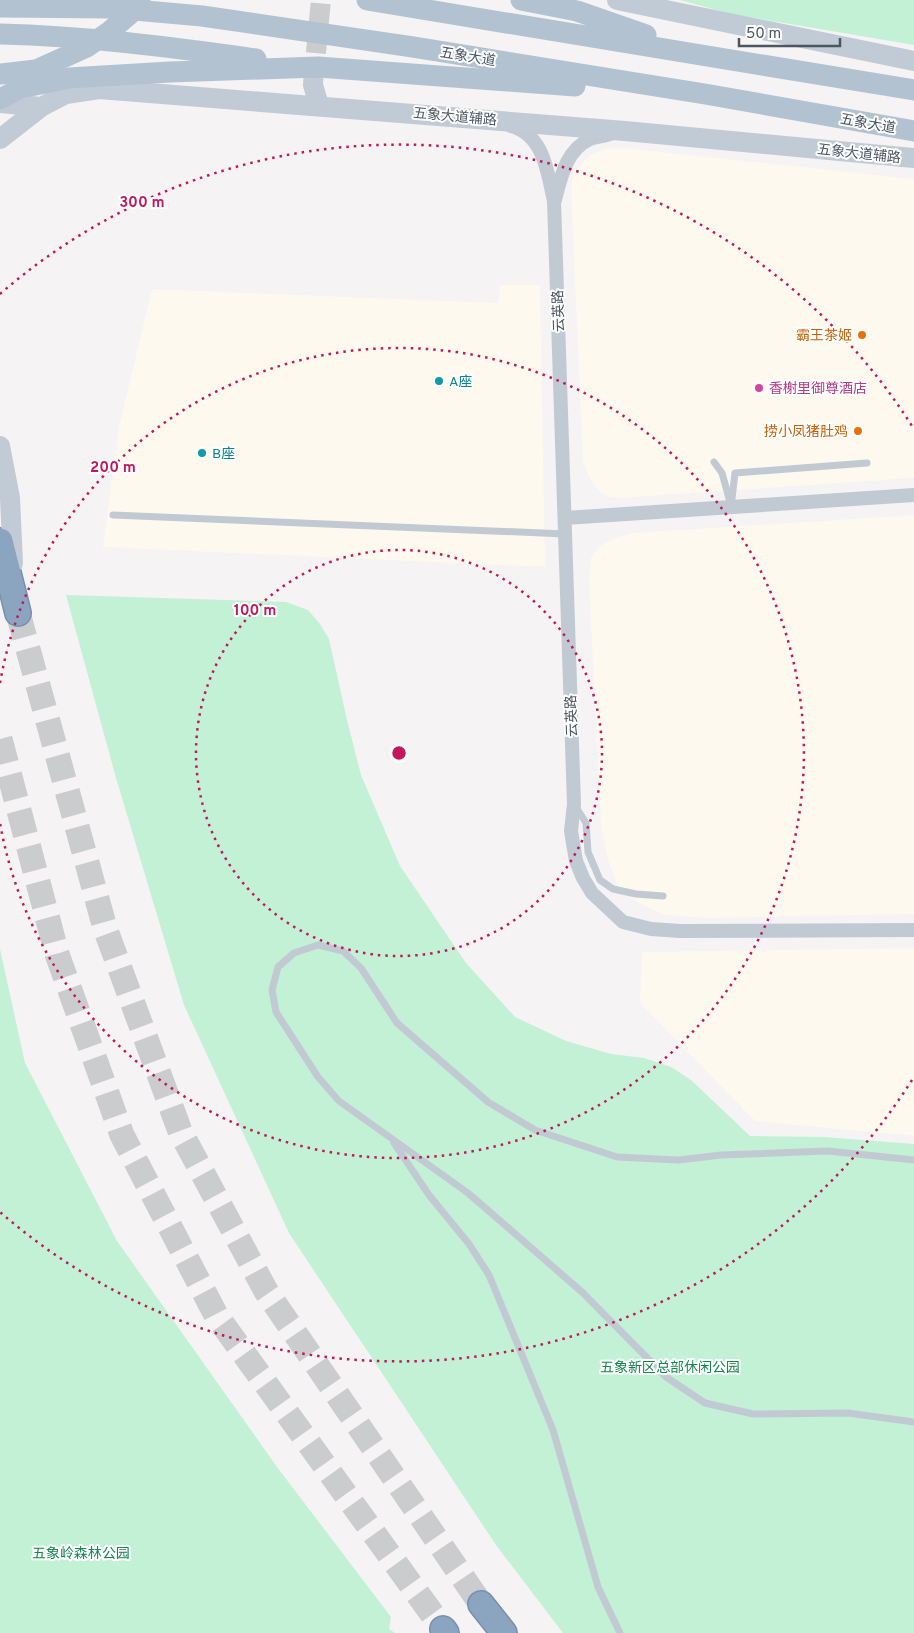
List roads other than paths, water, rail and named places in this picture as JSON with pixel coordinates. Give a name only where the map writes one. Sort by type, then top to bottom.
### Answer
[{"type":"highway","points":[[0,541],[16,603]]},
{"type":"highway","points":[[481,1604],[504,1633]]},
{"type":"main road","points":[[0,74],[36,70],[87,47],[130,14],[140,0]]},
{"type":"main road","points":[[367,0],[914,90]]},
{"type":"main road","points":[[521,0],[577,10],[695,53]]},
{"type":"main road","name":"五象大道","points":[[10,7],[112,8],[202,16],[413,47],[705,94],[914,131]]},
{"type":"main road","points":[[0,34],[40,35],[188,50],[315,76]]},
{"type":"main road","points":[[0,99],[21,88],[69,78],[170,72],[315,76],[705,94]]},
{"type":"street","points":[[617,0],[914,61]]},
{"type":"street","points":[[315,76],[319,105]]},
{"type":"street","name":"五象大道辅路","points":[[0,139],[40,107],[66,94],[99,89],[488,119],[914,158]]},
{"type":"street","points":[[0,103],[40,107]]},
{"type":"street","points":[[488,119],[520,128],[534,139],[543,153],[554,201]]},
{"type":"street","points":[[554,201],[564,166],[575,150],[590,139],[625,131]]},
{"type":"street","name":"云英路","points":[[554,201],[574,804],[571,831],[576,861],[583,878],[592,893],[623,922],[651,929],[680,932],[914,930]]},
{"type":"street","points":[[0,446],[10,498],[16,603]]},
{"type":"street","points":[[565,518],[914,495]]},
{"type":"lane","points":[[714,462],[722,474],[731,507]]},
{"type":"lane","points":[[731,507],[735,473],[867,463]]},
{"type":"lane","points":[[113,515],[565,534]]},
{"type":"lane","points":[[574,804],[586,823],[588,852],[600,880],[613,890],[662,896]]},
{"type":"lane","points":[[914,1160],[828,1151],[721,1155],[679,1160],[617,1157],[534,1130],[488,1102],[397,1022],[361,968],[343,951],[318,945],[294,953],[278,967],[272,990],[276,1012],[318,1077],[339,1101],[468,1193],[582,1292],[666,1377],[705,1403],[753,1414],[848,1412],[914,1422]]},
{"type":"lane","points":[[391,1139],[429,1195],[469,1244],[489,1274],[553,1430],[598,1587],[620,1633]]},
{"type":"tunnel","points":[[313,83],[321,0]]},
{"type":"tunnel","points":[[18,613],[105,928],[180,1131],[266,1291],[481,1604]]},
{"type":"tunnel","points":[[0,739],[57,954],[122,1135],[216,1315],[443,1629]]},
{"type":"place","name":"霸王茶姬","points":[[862,335]]},
{"type":"place","name":"A座","points":[[439,381]]},
{"type":"place","name":"香榭里御尊酒店","points":[[759,388]]},
{"type":"place","name":"捞小凤猪肚鸡","points":[[858,431]]},
{"type":"place","name":"B座","points":[[202,453]]},
{"type":"park label","name":"五象新区总部休闲公园","points":[[670,1367]]},
{"type":"park label","name":"五象岭森林公园","points":[[81,1553]]}]
